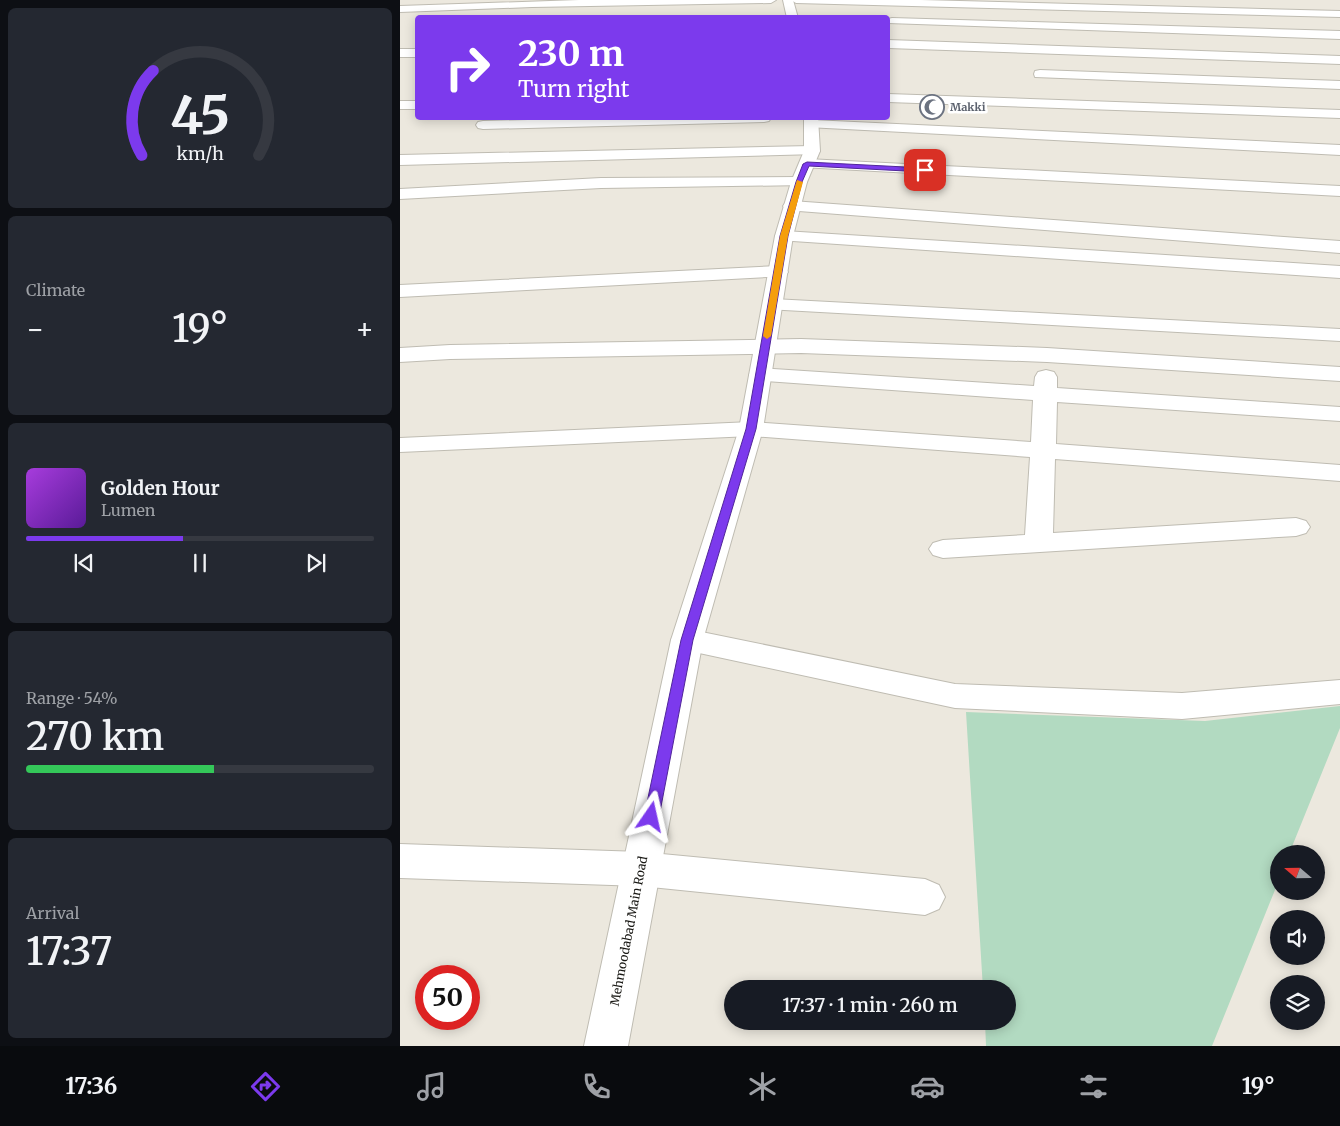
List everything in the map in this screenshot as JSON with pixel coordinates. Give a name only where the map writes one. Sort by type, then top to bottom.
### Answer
[{"type":"street","points":[[400,9],[532,4],[1340,14]]},
{"type":"street","points":[[564,15],[785,7]]},
{"type":"street","points":[[890,21],[1340,35]]},
{"type":"street","points":[[890,44],[1340,60]]},
{"type":"street","points":[[400,53],[415,53]]},
{"type":"street","points":[[1040,74],[1340,85]]},
{"type":"street","points":[[890,98],[1340,114]]},
{"type":"street","points":[[400,105],[415,105]]},
{"type":"street","points":[[483,125],[684,120]]},
{"type":"street","points":[[548,138],[705,134]]},
{"type":"street","points":[[400,160],[805,151],[1340,150]]},
{"type":"street","points":[[805,151],[1340,247]]},
{"type":"street","points":[[400,194],[601,183],[805,151],[1340,191]]},
{"type":"street","name":"Mehmoodabad Main Road","points":[[606,1046],[687,640],[751,429],[784,236],[805,151]]},
{"type":"street","points":[[784,236],[1340,272]]},
{"type":"street","points":[[400,291],[778,272]]},
{"type":"street","points":[[772,306],[1340,335]]},
{"type":"street","points":[[1038,543],[1048,321]]},
{"type":"street","points":[[400,355],[450,352],[765,346],[1047,355],[1340,374]]},
{"type":"street","points":[[760,375],[1340,414]]},
{"type":"street","points":[[400,445],[751,429],[1340,474]]},
{"type":"street","points":[[943,549],[1296,527]]},
{"type":"street","points":[[687,640],[955,696],[1182,706],[1340,692]]},
{"type":"street","points":[[400,861],[641,869],[925,896]]},
{"type":"green space","points":[[1340,706],[1340,728],[1293,845],[1270,845],[1271,900],[1212,1046],[986,1046],[985,1030],[1016,1030],[1016,980],[982,980],[966,712],[1205,721]]},
{"type":"slow traffic","points":[[767,336],[784,236],[799,182]]},
{"type":"place","name":"Makki","points":[[932,107]]},
{"type":"route","points":[[651,817],[687,640],[751,429],[784,236],[799,182],[807,164],[925,170]]}]
